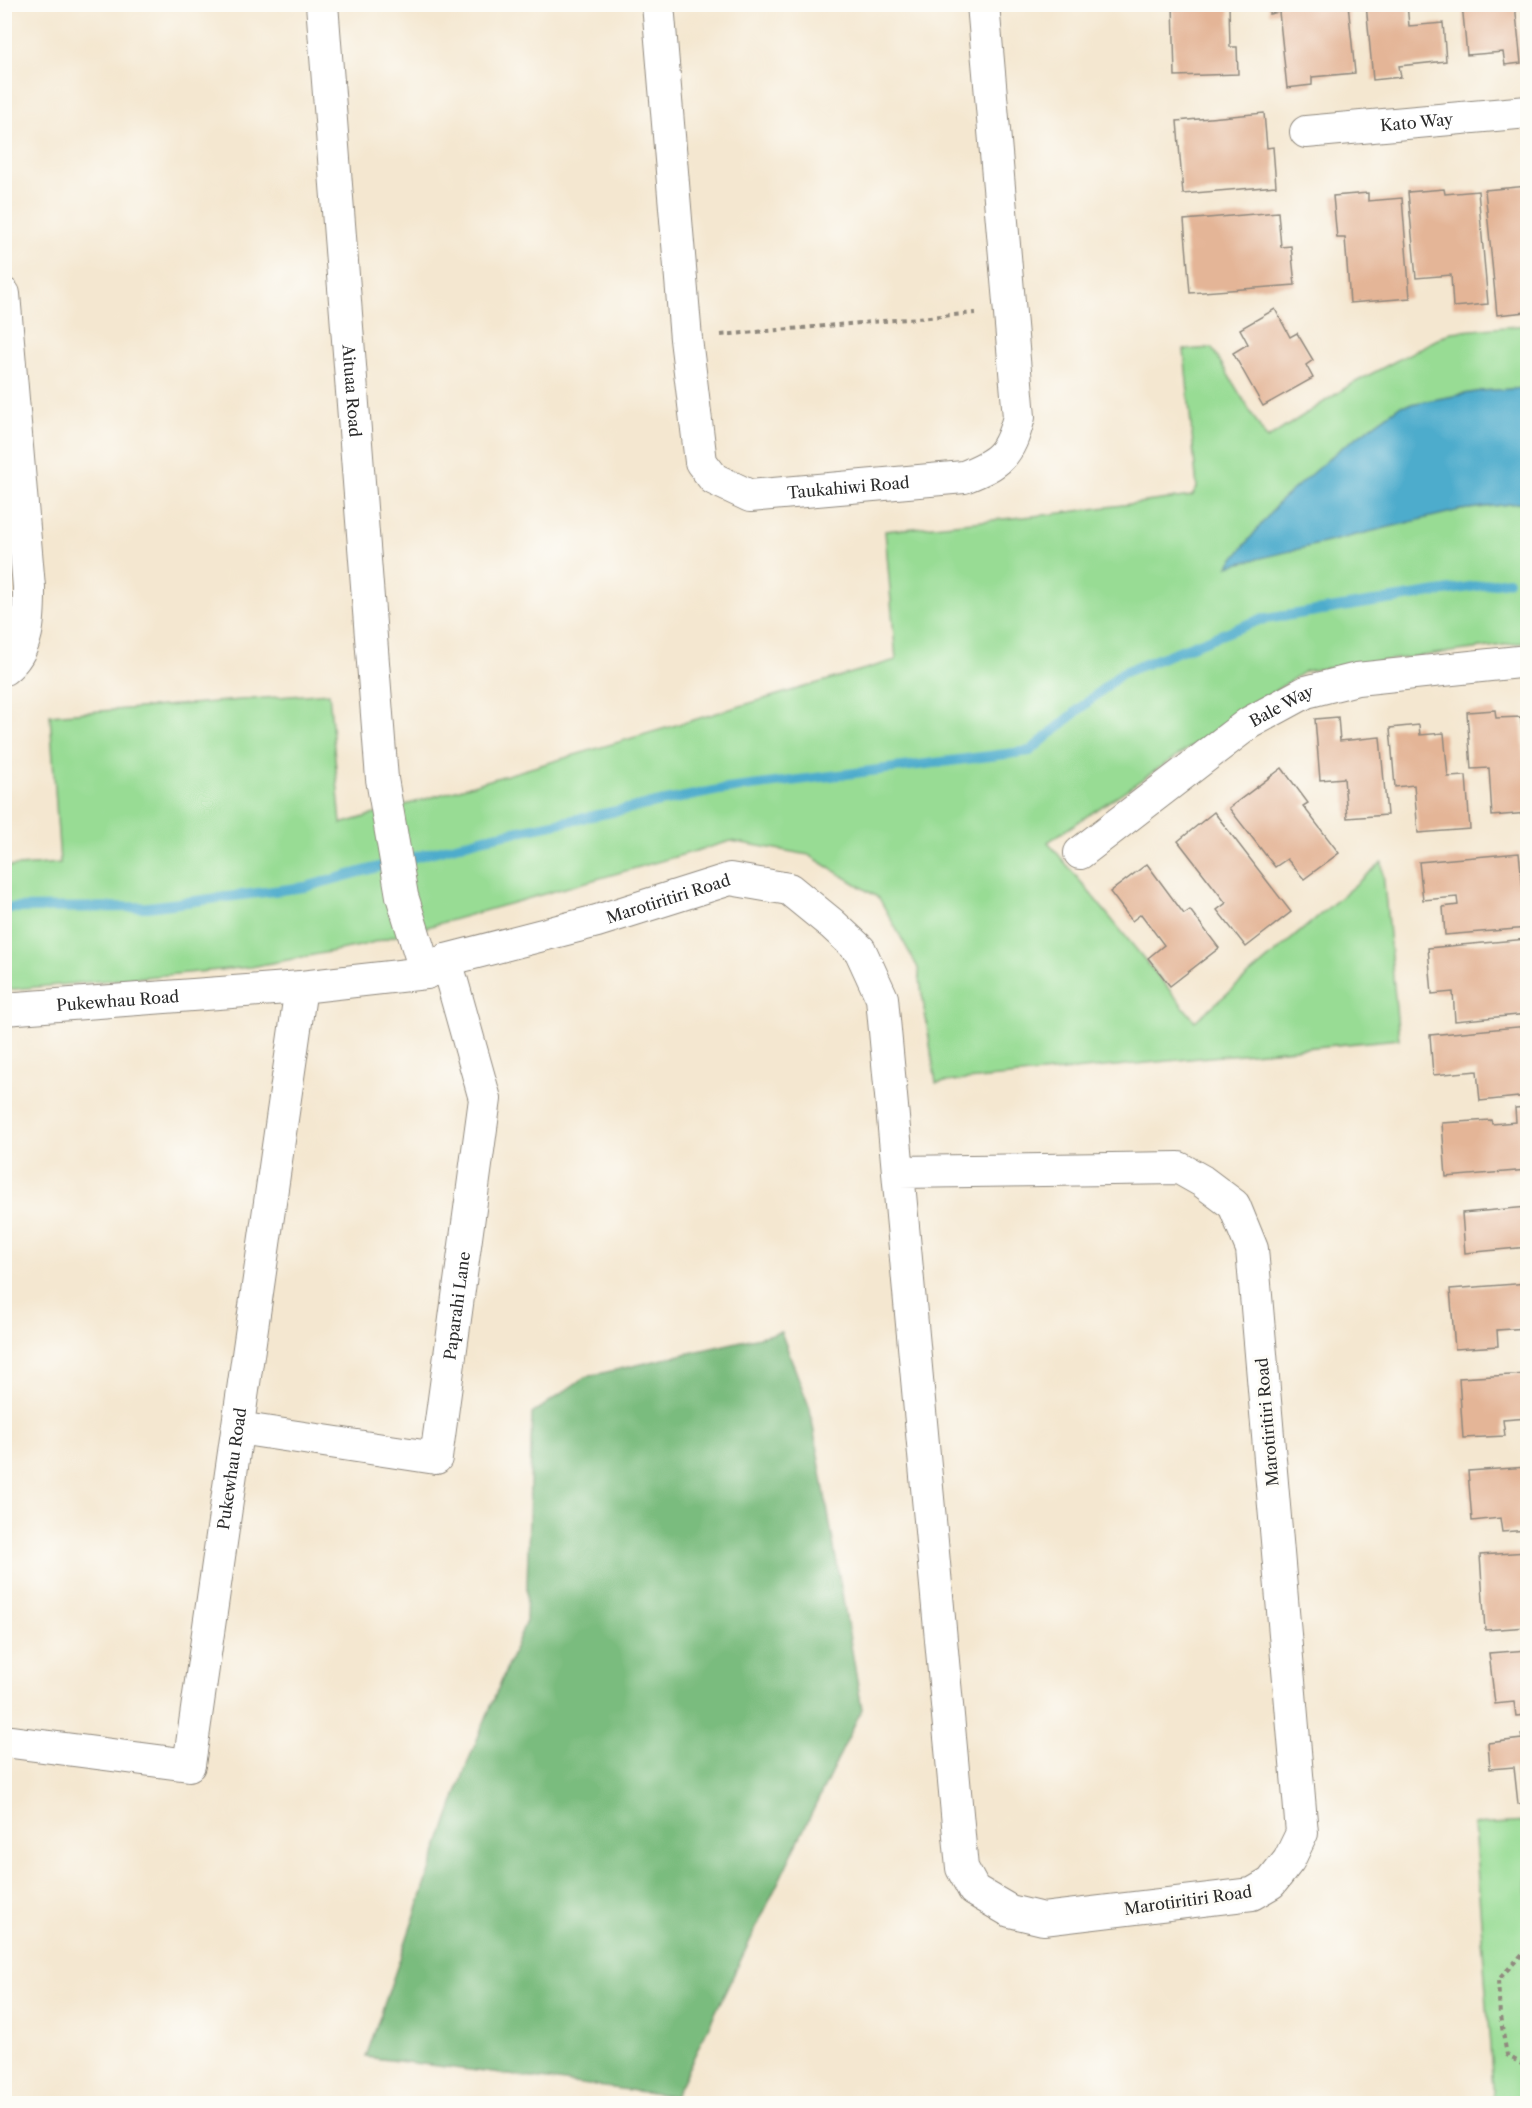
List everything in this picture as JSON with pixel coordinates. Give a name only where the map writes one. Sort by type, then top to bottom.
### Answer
[{"type":"street","name":"Aituaa Road","points":[[322,4],[382,780],[402,896],[436,966]]},
{"type":"street","name":"Taukahiwi Road","points":[[658,4],[686,339],[701,462],[714,479],[750,496],[964,477],[987,468],[1003,455],[1014,437],[1019,417],[983,4]]},
{"type":"street","name":"Kato Way","points":[[1306,132],[1527,112]]},
{"type":"street","points":[[4,294],[29,586],[28,626],[19,653],[4,669]]},
{"type":"street","name":"Bale Way","points":[[1080,854],[1249,723],[1306,692],[1357,679],[1527,661]]},
{"type":"street","name":"Marotiritiri Road","points":[[436,966],[597,921],[730,879],[789,890],[860,950],[882,998],[962,1868],[974,1890],[1010,1911],[1043,1919],[1252,1894],[1271,1883],[1289,1860],[1302,1833],[1252,1249],[1234,1205],[1202,1180],[1179,1168],[899,1172]]},
{"type":"street","name":"Pukewhau Road","points":[[4,1009],[302,987],[436,966]]},
{"type":"street","name":"Paparahi Lane","points":[[238,1428],[436,1458],[485,1099],[436,966]]},
{"type":"street","name":"Pukewhau Road","points":[[4,1741],[189,1765],[302,987]]},
{"type":"path","points":[[720,335],[976,313]]},
{"type":"path","points":[[1527,1948],[1498,1980],[1500,2016],[1506,2055],[1527,2068]]},
{"type":"green space","points":[[1527,325],[1527,388],[1481,391],[1400,406],[1340,449],[1280,502],[1460,510],[1527,502],[1527,642],[1305,671],[1048,842],[1195,1021],[1382,862],[1399,1039],[936,1083],[918,968],[879,898],[809,855],[731,841],[360,946],[251,967],[5,990],[5,867],[60,863],[50,715],[329,693],[341,824],[896,660],[885,531],[1053,514],[1192,496],[1197,488],[1184,350],[1212,348],[1267,439],[1350,385],[1451,332]]},
{"type":"green space","points":[[781,1332],[810,1409],[862,1709],[675,2096],[366,2057],[467,1764],[526,1621],[532,1414],[585,1377]]},
{"type":"green space","points":[[1527,1822],[1527,2103],[1494,2103],[1474,1825]]},
{"type":"water","points":[[1527,388],[1527,502],[1460,510],[1228,566],[1279,502],[1340,449],[1400,406],[1481,391]]},
{"type":"building","points":[[1173,4],[1229,4],[1230,47],[1237,47],[1238,74],[1175,76]]},
{"type":"building","points":[[1268,4],[1348,4],[1355,73],[1312,77],[1312,85],[1287,88],[1279,12],[1269,14]]},
{"type":"building","points":[[1366,4],[1407,4],[1409,26],[1443,23],[1446,61],[1399,66],[1401,77],[1373,80]]},
{"type":"building","points":[[1462,4],[1515,4],[1521,63],[1505,65],[1503,52],[1467,55]]},
{"type":"building","points":[[1264,113],[1267,148],[1273,147],[1276,186],[1183,194],[1177,121]]},
{"type":"building","points":[[1528,186],[1528,296],[1525,296],[1527,312],[1497,315],[1485,190]]},
{"type":"building","points":[[1444,189],[1445,194],[1478,191],[1488,304],[1453,307],[1451,275],[1416,278],[1408,192]]},
{"type":"building","points":[[1368,193],[1368,201],[1402,198],[1410,298],[1350,303],[1345,238],[1337,238],[1333,196]]},
{"type":"building","points":[[1278,212],[1281,247],[1291,246],[1295,285],[1190,293],[1184,220]]},
{"type":"building","points":[[1275,309],[1290,337],[1297,333],[1313,360],[1306,365],[1313,378],[1263,406],[1233,353],[1248,344],[1240,329]]},
{"type":"building","points":[[1495,710],[1496,718],[1521,717],[1524,760],[1528,760],[1528,813],[1492,816],[1489,768],[1471,769],[1467,712]]},
{"type":"building","points":[[1338,717],[1340,741],[1380,737],[1387,815],[1347,818],[1344,778],[1320,780],[1315,719]]},
{"type":"building","points":[[1419,725],[1420,735],[1444,733],[1448,777],[1466,776],[1470,829],[1418,833],[1414,785],[1395,787],[1390,728]]},
{"type":"building","points":[[1282,768],[1308,803],[1303,806],[1339,853],[1304,879],[1287,859],[1275,867],[1229,808]]},
{"type":"building","points":[[1214,812],[1291,912],[1246,947],[1217,910],[1226,903],[1178,841]]},
{"type":"building","points":[[1519,853],[1524,899],[1528,899],[1528,928],[1445,935],[1443,907],[1458,905],[1457,897],[1423,900],[1419,862]]},
{"type":"building","points":[[1147,864],[1184,914],[1190,910],[1219,948],[1170,986],[1148,958],[1164,945],[1141,914],[1132,921],[1110,892]]},
{"type":"building","points":[[1527,939],[1528,1014],[1455,1021],[1453,992],[1432,994],[1428,948]]},
{"type":"building","points":[[1528,1026],[1528,1096],[1480,1101],[1477,1071],[1433,1075],[1430,1035]]},
{"type":"building","points":[[1528,1107],[1528,1170],[1446,1177],[1442,1123],[1491,1120],[1492,1124],[1516,1122],[1515,1108]]},
{"type":"building","points":[[1528,1207],[1528,1247],[1465,1253],[1462,1213]]},
{"type":"building","points":[[1528,1283],[1528,1328],[1497,1330],[1498,1346],[1455,1349],[1450,1289]]},
{"type":"building","points":[[1528,1374],[1528,1418],[1503,1420],[1505,1436],[1463,1438],[1459,1378]]},
{"type":"building","points":[[1528,1467],[1528,1530],[1502,1532],[1500,1518],[1472,1521],[1468,1471]]},
{"type":"building","points":[[1528,1552],[1528,1627],[1485,1630],[1480,1555]]},
{"type":"building","points":[[1528,1650],[1528,1715],[1516,1716],[1514,1702],[1495,1704],[1489,1653]]},
{"type":"building","points":[[1528,1733],[1528,1803],[1518,1804],[1514,1767],[1490,1769],[1488,1743],[1522,1739],[1521,1734]]},
{"type":"waterway","points":[[4,908],[148,907],[305,887],[485,838],[719,790],[1030,751],[1122,673],[1259,620],[1508,581]]}]
